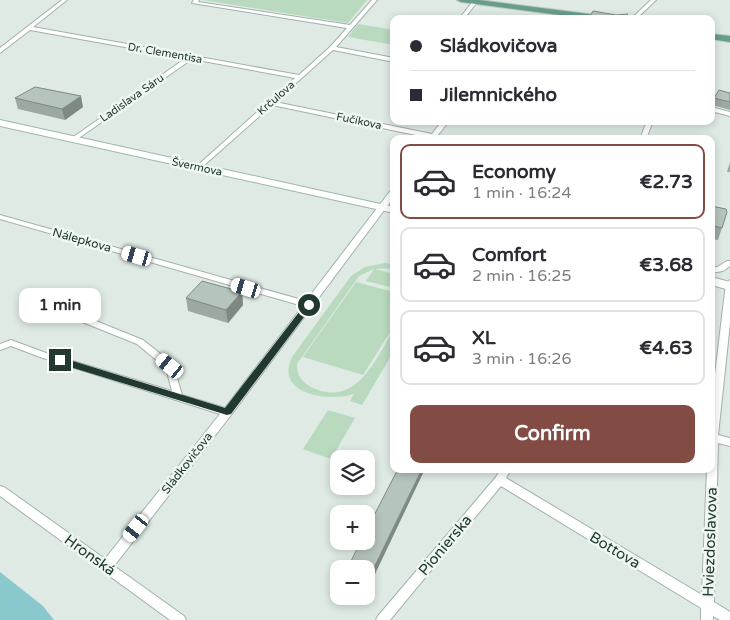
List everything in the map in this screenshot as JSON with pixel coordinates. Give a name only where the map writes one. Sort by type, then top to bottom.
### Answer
[{"type":"main road","points":[[461,0],[582,15]]},
{"type":"main road","points":[[715,37],[730,39]]},
{"type":"street","points":[[0,51],[65,0]]},
{"type":"street","points":[[60,5],[70,0]]},
{"type":"street","points":[[197,0],[194,3],[351,27]]},
{"type":"street","name":"Krčulova","points":[[199,167],[332,48],[375,0]]},
{"type":"street","points":[[637,15],[654,0]]},
{"type":"street","points":[[464,15],[476,1]]},
{"type":"street","name":"Dr. Clementisa","points":[[29,28],[300,77]]},
{"type":"street","points":[[332,48],[390,59]]},
{"type":"street","name":"Ladislava Sáru","points":[[74,139],[191,58]]},
{"type":"street","name":"Fučíkova","points":[[271,103],[419,135]]},
{"type":"street","points":[[715,110],[730,114]]},
{"type":"street","name":"Švermova","points":[[0,123],[388,209]]},
{"type":"street","points":[[435,135],[443,125]]},
{"type":"street","name":"Sládkovičova","points":[[106,567],[309,305],[388,209]]},
{"type":"street","name":"Nálepkova","points":[[0,217],[309,305]]},
{"type":"street","points":[[715,270],[730,263]]},
{"type":"street","points":[[715,283],[730,285]]},
{"type":"street","name":"Hviezdoslavova","points":[[715,412],[730,285]]},
{"type":"street","points":[[78,317],[140,342],[170,366],[178,397]]},
{"type":"street","points":[[0,347],[10,343],[227,412]]},
{"type":"street","points":[[715,438],[730,442]]},
{"type":"street","name":"Pionierska","points":[[382,620],[500,480],[504,473]]},
{"type":"street","name":"Hviezdoslavova","points":[[707,620],[711,473]]},
{"type":"street","name":"Bottova","points":[[500,480],[730,619]]},
{"type":"street","name":"Hronská","points":[[0,490],[180,620]]},
{"type":"green space","points":[[202,0],[367,0],[348,23]]},
{"type":"green space","points":[[358,24],[390,29],[390,44],[348,37]]},
{"type":"green space","points":[[390,264],[390,268],[375,269],[390,273],[390,287],[366,281],[374,269],[359,276],[297,364],[299,376],[313,388],[328,392],[342,391],[353,386],[363,377],[390,336],[390,358],[362,405],[350,401],[354,394],[331,397],[319,396],[297,388],[291,380],[288,370],[292,357],[351,276],[365,267]]},
{"type":"green space","points":[[356,282],[390,291],[390,332],[363,375],[303,357]]},
{"type":"green space","points":[[328,410],[355,418],[336,450],[330,450],[330,459],[303,449]]},
{"type":"water","points":[[0,572],[43,606],[54,620],[0,620]]},
{"type":"building","points":[[593,11],[616,15],[590,15]]},
{"type":"building","points":[[35,87],[81,96],[62,109],[15,98]]},
{"type":"building","points":[[719,90],[730,93],[730,102],[715,98]]},
{"type":"building","points":[[715,207],[726,209],[727,212],[722,228],[715,226]]},
{"type":"building","points":[[202,281],[242,292],[226,310],[186,298]]},
{"type":"building","points":[[396,473],[420,473],[375,566],[375,560],[352,560],[356,550],[375,550],[375,514]]},
{"type":"route","points":[[60,360],[227,412],[309,305]]}]
